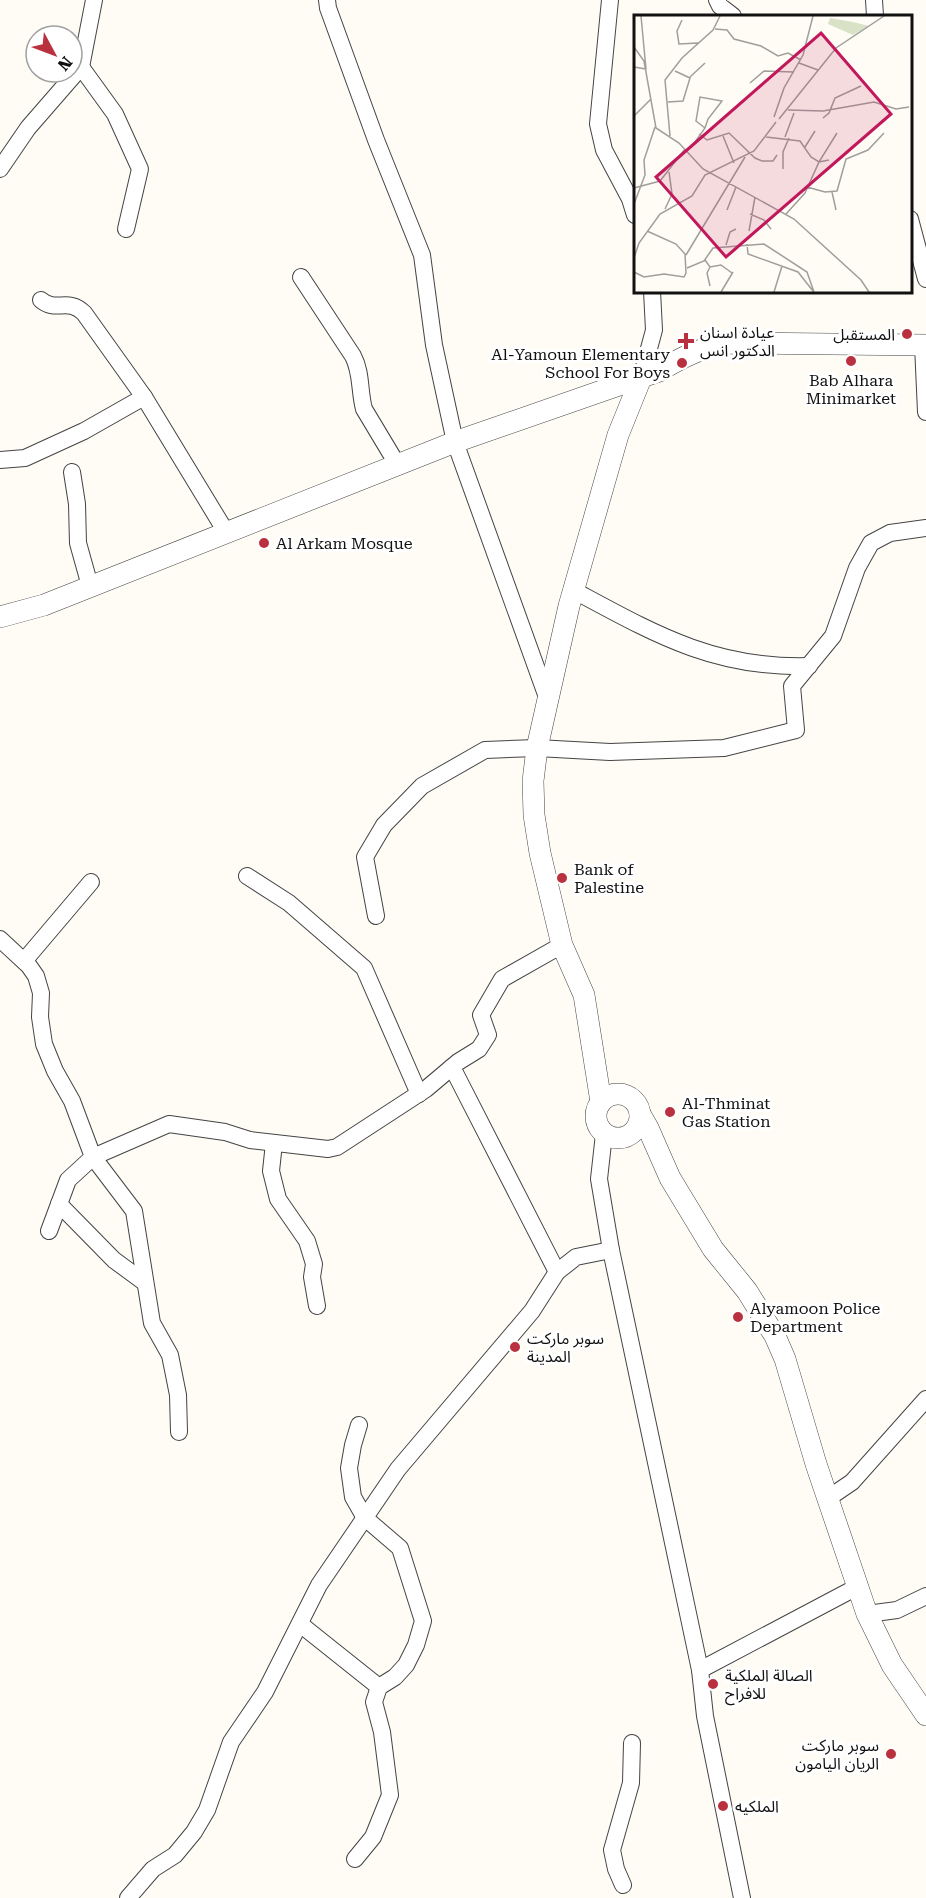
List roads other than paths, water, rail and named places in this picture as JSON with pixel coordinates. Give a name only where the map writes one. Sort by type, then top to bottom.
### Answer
[{"type":"street","points":[[84,52],[94,0]]},
{"type":"street","points":[[327,0],[376,140],[422,255],[434,345],[455,442],[548,700]]},
{"type":"street","points":[[610,0],[598,124],[604,150],[630,199],[634,212]]},
{"type":"street","points":[[717,0],[720,6],[733,15]]},
{"type":"street","points":[[874,0],[875,15]]},
{"type":"street","points":[[84,71],[115,114],[140,169],[126,229]]},
{"type":"street","points":[[0,169],[28,128],[66,84]]},
{"type":"street","points":[[911,226],[926,279]]},
{"type":"street","points":[[301,277],[353,356],[359,369],[364,409],[397,464]]},
{"type":"street","points":[[601,1102],[584,995],[562,945],[544,874],[535,824],[533,789],[537,748],[573,590],[618,435],[641,378],[654,330],[652,292]]},
{"type":"street","points":[[41,300],[50,306],[68,304],[81,310],[144,397],[226,532]]},
{"type":"street","points":[[0,617],[44,605],[397,464],[641,378],[660,371],[692,353],[727,343],[924,345],[926,412]]},
{"type":"street","points":[[0,460],[25,458],[84,431],[144,397]]},
{"type":"street","points":[[72,472],[77,504],[78,543],[90,586]]},
{"type":"street","points":[[376,915],[365,857],[384,825],[422,786],[485,750],[537,748],[610,752],[724,748],[796,730],[792,686],[833,636],[857,568],[871,543],[890,533],[926,528]]},
{"type":"street","points":[[573,590],[657,635],[701,652],[770,666],[809,666]]},
{"type":"street","points":[[247,876],[289,903],[364,968],[419,1094]]},
{"type":"street","points":[[24,961],[91,882]]},
{"type":"street","points":[[0,939],[24,961],[40,984],[41,1030],[48,1058],[72,1101],[93,1157],[134,1211],[152,1323],[170,1356],[178,1395],[179,1432]]},
{"type":"street","points":[[49,1231],[68,1180],[93,1157],[169,1124],[225,1132],[250,1140],[328,1149],[337,1147],[419,1094],[452,1066],[479,1048],[488,1035],[481,1016],[502,979],[562,945]]},
{"type":"street","points":[[452,1066],[557,1272]]},
{"type":"street","points":[[640,1114],[636,1129],[625,1137],[610,1137],[604,1134],[596,1122],[597,1108],[607,1097],[621,1094],[634,1101],[670,1178],[713,1249],[747,1291],[775,1336],[790,1375],[827,1499],[867,1614],[896,1671],[926,1716]]},
{"type":"street","points":[[604,1134],[599,1179],[611,1250],[700,1670],[705,1716],[742,1898]]},
{"type":"street","points":[[274,1143],[271,1171],[278,1199],[307,1241],[314,1264],[312,1277],[317,1306]]},
{"type":"street","points":[[59,1204],[114,1260],[144,1282]]},
{"type":"street","points":[[128,1898],[153,1869],[176,1855],[194,1832],[207,1810],[231,1742],[265,1692],[319,1586],[398,1469],[532,1311],[557,1272],[576,1257],[611,1250]]},
{"type":"street","points":[[827,1499],[852,1482],[926,1399]]},
{"type":"street","points":[[355,1859],[372,1837],[390,1795],[381,1732],[374,1702],[379,1688],[395,1677],[405,1665],[416,1645],[423,1621],[400,1548],[365,1518],[353,1497],[349,1468],[359,1425]]},
{"type":"street","points":[[700,1670],[857,1587]]},
{"type":"street","points":[[867,1614],[897,1610],[926,1596]]},
{"type":"street","points":[[300,1624],[379,1688]]},
{"type":"street","points":[[623,1885],[616,1869],[612,1850],[631,1783],[632,1743]]},
{"type":"place","name":"المستقبل","points":[[907,334]]},
{"type":"place","name":"عيادة اسنان الدكتور انس","points":[[686,341]]},
{"type":"place","name":"Bab Alhara Minimarket","points":[[851,361]]},
{"type":"place","name":"Al-Yamoun Elementary School For Boys","points":[[682,363]]},
{"type":"place","name":"Al Arkam Mosque","points":[[264,543]]},
{"type":"place","name":"Bank of Palestine","points":[[562,878]]},
{"type":"place","name":"Al-Thminat Gas Station","points":[[670,1112]]},
{"type":"place","name":"Alyamoon Police Department","points":[[738,1317]]},
{"type":"place","name":"سوبر ماركت المدينة","points":[[515,1347]]},
{"type":"place","name":"الصالة الملكية للافراح","points":[[713,1684]]},
{"type":"place","name":"سوبر ماركت الريان اليامون","points":[[891,1754]]},
{"type":"place","name":"الملكيه","points":[[723,1806]]}]
